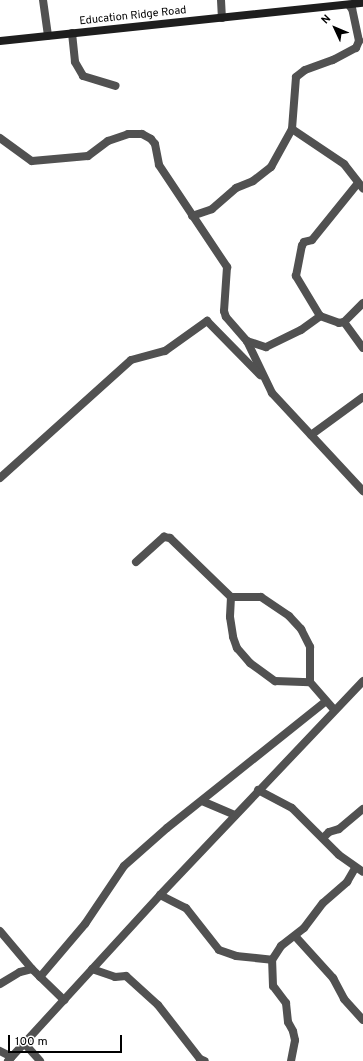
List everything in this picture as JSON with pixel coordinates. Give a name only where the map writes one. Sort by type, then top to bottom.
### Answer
[{"type":"main road","name":"Education Ridge Road","points":[[0,41],[363,3]]},
{"type":"street","points":[[44,0],[48,36]]},
{"type":"street","points":[[220,0],[222,18]]},
{"type":"street","points":[[192,216],[212,209],[239,186],[253,181],[271,167],[292,129],[296,77],[305,70],[355,50],[358,44],[352,9],[349,5]]},
{"type":"street","points":[[72,33],[76,62],[83,76],[116,86]]},
{"type":"street","points":[[292,129],[344,164],[360,186],[312,240],[304,242],[296,276],[320,316],[339,323],[344,322],[363,303]]},
{"type":"street","points":[[0,138],[32,161],[88,156],[116,137],[142,134],[155,144],[159,165],[227,267],[224,311],[226,317],[247,341],[264,380],[272,393],[363,491]]},
{"type":"street","points":[[247,341],[266,347],[301,330],[320,316]]},
{"type":"street","points":[[0,478],[131,360],[165,351],[207,320],[264,380]]},
{"type":"street","points":[[344,322],[363,348]]},
{"type":"street","points":[[311,435],[363,397]]},
{"type":"street","points":[[136,562],[164,537],[170,538],[232,597],[261,597],[289,616],[301,629],[310,647],[310,682],[334,710]]},
{"type":"street","points":[[232,597],[230,617],[233,637],[243,657],[257,670],[275,681],[293,684],[310,682]]},
{"type":"street","points":[[0,1051],[10,1059],[235,814],[363,681]]},
{"type":"street","points":[[40,977],[85,924],[116,876],[202,800],[326,701]]},
{"type":"street","points":[[258,790],[292,808],[359,870],[323,904],[295,936],[281,946],[272,960],[273,986],[286,1003],[288,1022],[295,1040],[291,1061]]},
{"type":"street","points":[[202,800],[235,814]]},
{"type":"street","points":[[323,838],[329,832],[339,829],[363,809]]},
{"type":"street","points":[[160,895],[186,908],[219,950],[236,956],[272,960]]},
{"type":"street","points":[[0,931],[32,969],[64,1000]]},
{"type":"street","points":[[295,936],[333,978],[344,999],[361,1015]]},
{"type":"street","points":[[0,984],[20,972],[32,969]]},
{"type":"street","points":[[92,969],[116,977],[126,976],[158,1005],[204,1061]]},
{"type":"street","points":[[24,1043],[40,1061]]}]
